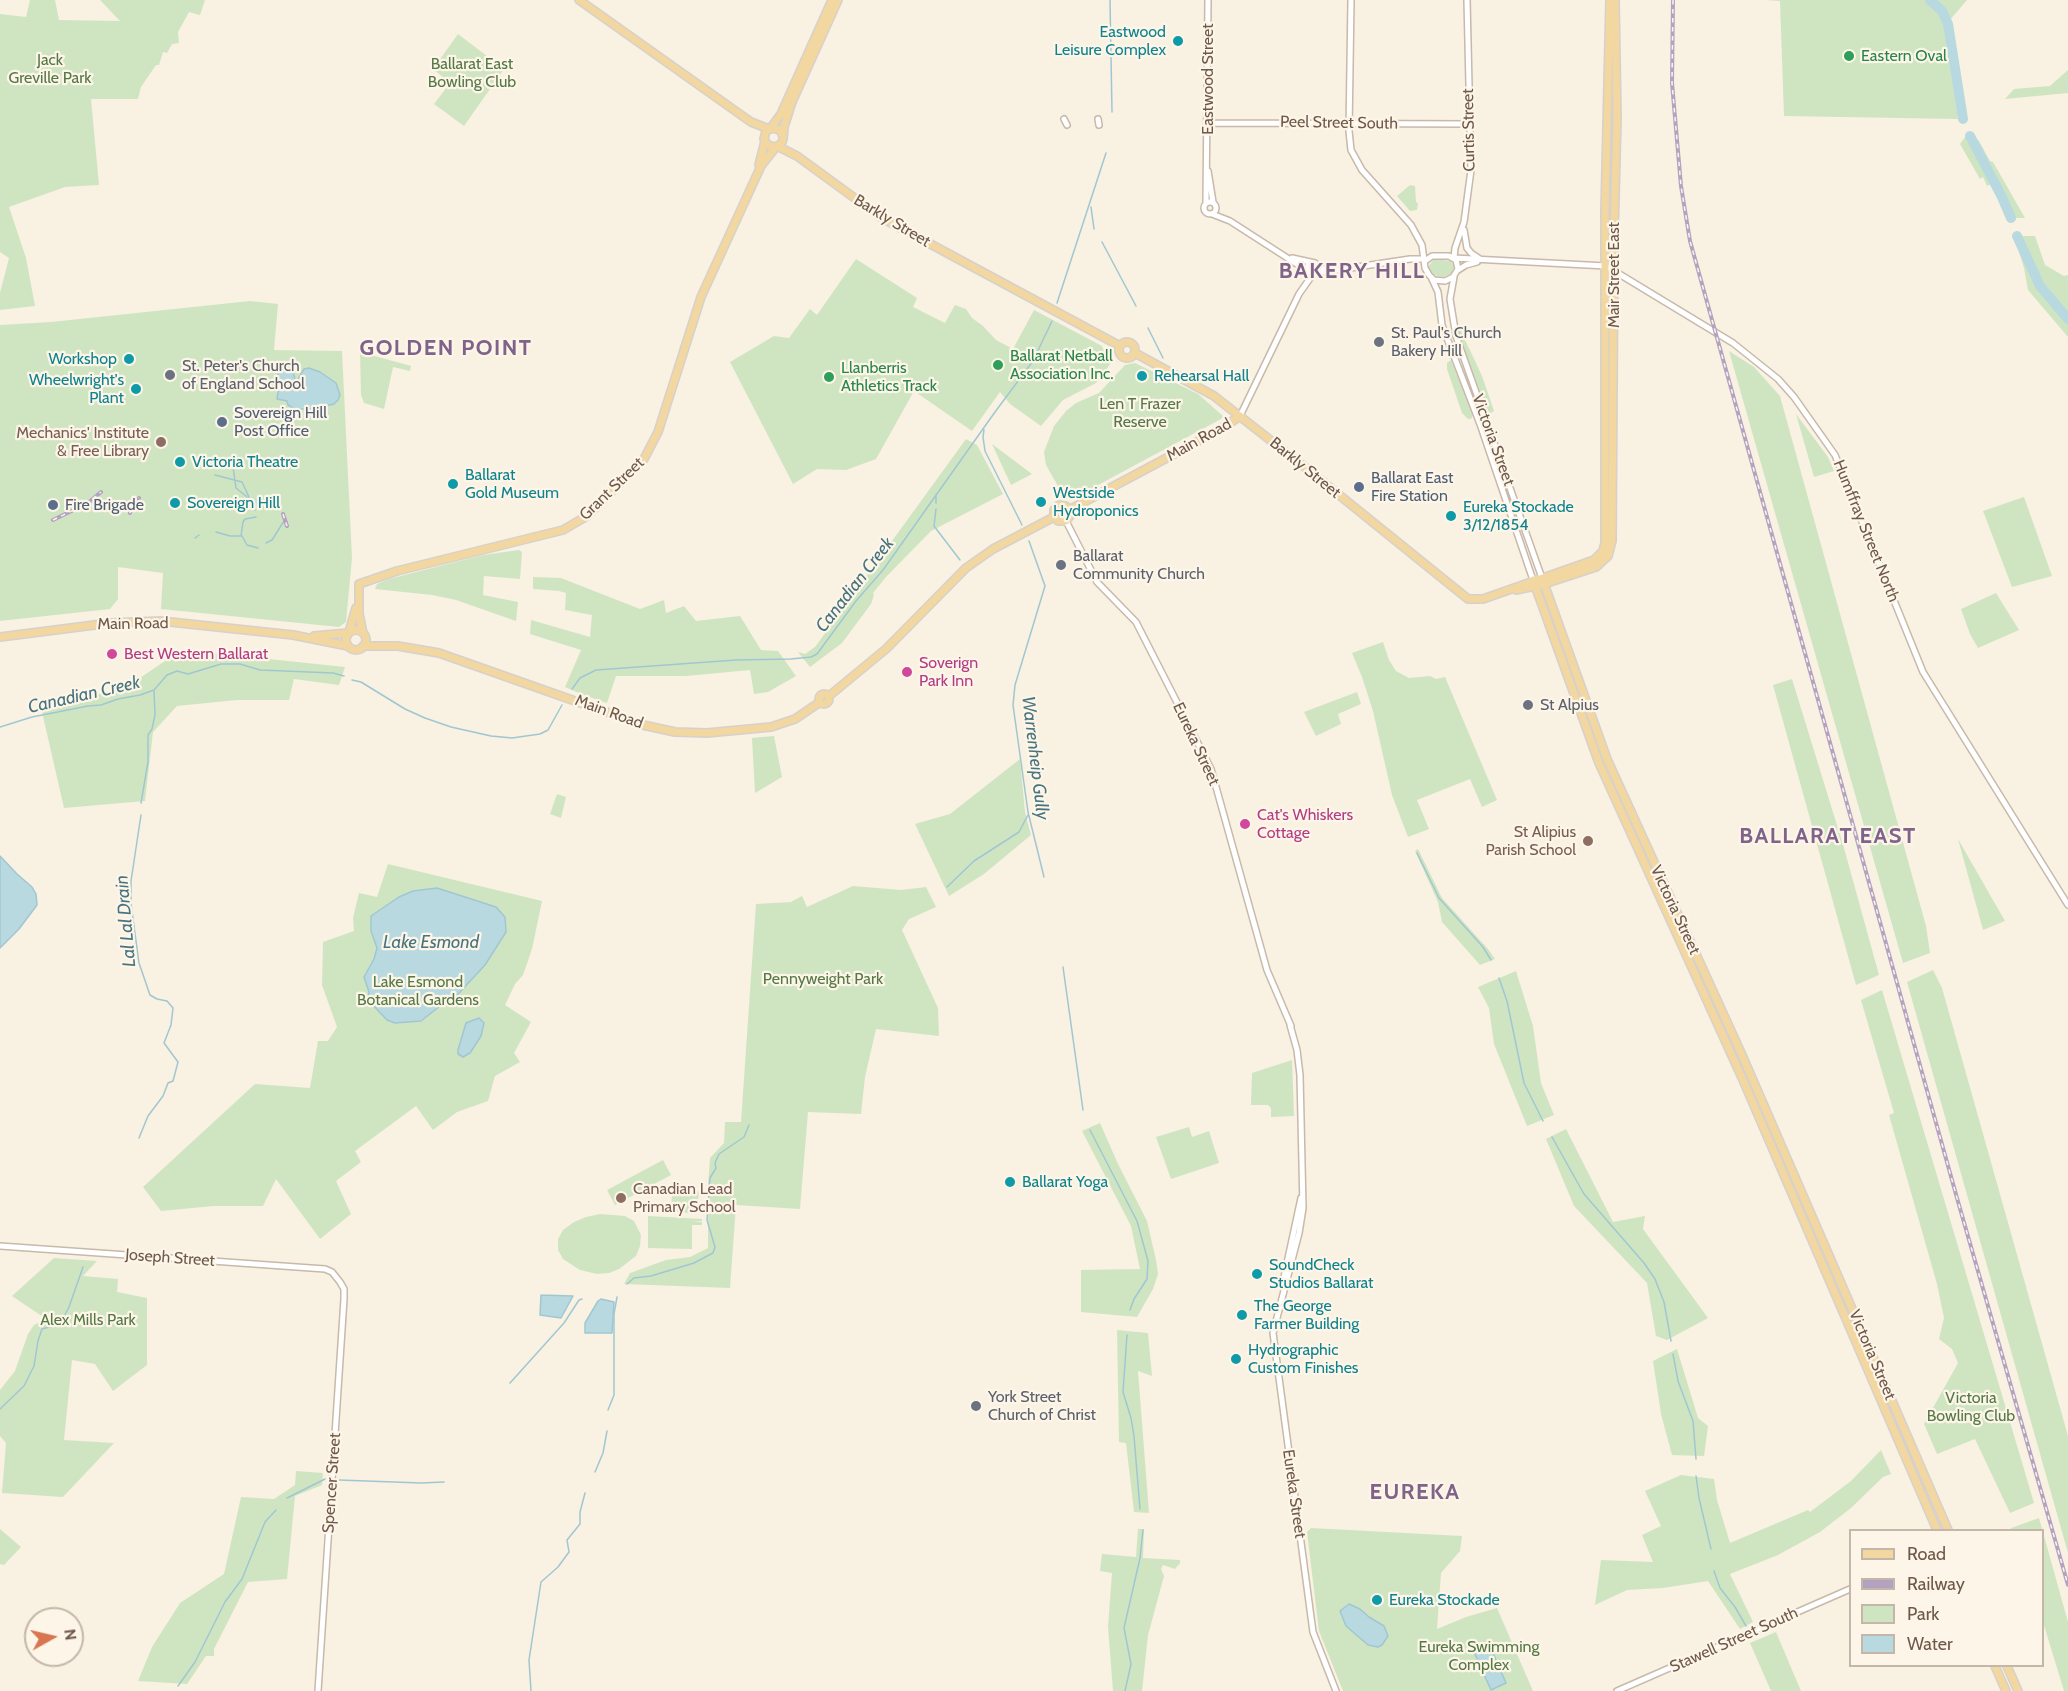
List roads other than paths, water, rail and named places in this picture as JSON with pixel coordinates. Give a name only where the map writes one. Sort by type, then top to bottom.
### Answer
[{"type":"main road","points":[[579,0],[751,122],[769,129],[778,129],[783,137]]},
{"type":"main road","points":[[764,140],[765,134],[781,114],[832,0]]},
{"type":"main road","points":[[751,122],[768,146],[776,147],[782,143],[792,102],[838,0]]},
{"type":"main road","name":"Mair Street East","points":[[1607,549],[1606,266],[1610,0]]},
{"type":"main road","name":"Mair Street East","points":[[1607,549],[1612,538],[1613,270],[1617,118],[1616,0]]},
{"type":"main road","name":"Barkly Street","points":[[783,137],[797,156]]},
{"type":"main road","name":"Grant Street","points":[[757,173],[764,140]]},
{"type":"main road","name":"Barkly Street","points":[[776,147],[797,156],[882,218],[1120,346]]},
{"type":"main road","name":"Grant Street","points":[[358,588],[358,584],[398,571],[563,530],[584,518],[636,467],[656,439],[696,309],[757,173],[776,147]]},
{"type":"main road","points":[[1124,342],[1130,342],[1135,347],[1135,352],[1130,358],[1125,358],[1120,354],[1120,346],[1124,342]]},
{"type":"main road","name":"Barkly Street","points":[[1135,352],[1203,389],[1240,416],[1465,597],[1478,600],[1534,584]]},
{"type":"main road","name":"Main Road","points":[[1069,510],[1221,429],[1240,416]]},
{"type":"main road","points":[[1059,506],[1066,506],[1069,510],[1070,516],[1066,521],[1058,521],[1054,517],[1054,510],[1059,506]]},
{"type":"main road","name":"Main Road","points":[[363,634],[398,646],[448,656],[667,731],[707,733],[771,727],[795,719],[820,702],[827,703],[829,696],[878,656],[966,568],[987,553],[1054,517]]},
{"type":"main road","points":[[1534,584],[1592,561],[1607,549]]},
{"type":"main road","name":"Victoria Street","points":[[1543,581],[1607,759],[1737,1046],[1948,1529]]},
{"type":"main road","name":"Victoria Street","points":[[1534,584],[1599,763],[1729,1049],[1937,1529]]},
{"type":"main road","points":[[358,588],[359,619],[366,640],[363,646],[355,650],[348,646],[345,640],[353,622],[358,588]]},
{"type":"main road","name":"Main Road","points":[[0,637],[131,621],[161,621],[303,636],[348,646]]},
{"type":"main road","points":[[348,633],[357,630],[363,634]]},
{"type":"main road","name":"Main Road","points":[[303,636],[348,633]]},
{"type":"main road","name":"Main Road","points":[[363,646],[398,646]]},
{"type":"main road","points":[[1599,763],[1607,759]]},
{"type":"main road","points":[[1729,1049],[1737,1046]]},
{"type":"main road","points":[[1887,1413],[1896,1409]]},
{"type":"main road","points":[[1996,1667],[2006,1691]]},
{"type":"main road","points":[[2008,1667],[2018,1691]]},
{"type":"street","name":"Eastwood Street","points":[[1206,202],[1208,0]]},
{"type":"street","points":[[1351,0],[1350,143],[1356,161],[1364,173],[1409,222],[1422,245],[1425,270]]},
{"type":"street","name":"Curtis Street","points":[[1454,258],[1464,222],[1470,178],[1471,124],[1467,0]]},
{"type":"street","points":[[1064,118],[1067,125]]},
{"type":"street","name":"Peel Street South","points":[[1207,123],[1471,124]]},
{"type":"street","name":"Eastwood Street","points":[[1207,157],[1215,205]]},
{"type":"street","points":[[1230,221],[1215,205],[1206,202],[1204,211],[1230,221],[1314,274],[1405,260],[1425,260],[1437,255],[1454,258],[1458,266],[1452,278],[1443,281],[1431,278],[1417,264],[1405,260]]},
{"type":"street","points":[[1212,214],[1215,205]]},
{"type":"street","points":[[1464,222],[1465,242],[1468,250],[1477,257],[1490,261]]},
{"type":"street","points":[[1405,260],[1417,256],[1422,245]]},
{"type":"street","points":[[1277,251],[1332,271]]},
{"type":"street","name":"Humffray Street North","points":[[1454,258],[1606,266],[1733,343],[1759,362],[1794,397],[1830,445],[1844,473],[1923,672],[2068,905]]},
{"type":"street","name":"Humffray Street North","points":[[1456,274],[1459,268],[1468,264],[1490,261]]},
{"type":"street","points":[[1313,263],[1317,271],[1314,274]]},
{"type":"street","name":"Main Road","points":[[1240,416],[1299,294],[1307,265],[1313,263]]},
{"type":"street","name":"Main Road","points":[[1299,294],[1314,274]]},
{"type":"street","name":"Victoria Street","points":[[1456,274],[1450,299],[1456,336],[1543,581]]},
{"type":"street","name":"Victoria Street","points":[[1431,278],[1438,293],[1439,315],[1443,328],[1480,424],[1534,584]]},
{"type":"street","name":"Eureka Street","points":[[1066,521],[1095,578],[1136,622],[1211,770],[1267,970],[1290,1025],[1297,1050],[1300,1075],[1303,1183],[1298,1231],[1273,1333],[1313,1632],[1336,1691]]},
{"type":"street","name":"Joseph Street","points":[[0,1246],[323,1269],[331,1271],[337,1278]]},
{"type":"street","name":"Spencer Street","points":[[318,1691],[344,1293],[343,1286],[337,1278]]},
{"type":"street","name":"Stawell Street South","points":[[1617,1691],[1849,1590]]},
{"type":"water","points":[[281,367],[292,369],[297,381],[304,369],[309,368],[320,372],[336,383],[340,395],[338,400],[334,404],[311,409],[295,409],[288,405],[287,401],[277,399],[279,385],[277,369]]},
{"type":"water","points":[[0,856],[32,887],[36,894],[37,905],[19,929],[0,948]]},
{"type":"water","name":"Lake Esmond","points":[[437,888],[496,907],[505,917],[506,932],[485,965],[448,1005],[440,1006],[421,1021],[395,1023],[387,1020],[368,1000],[369,992],[364,977],[377,948],[371,931],[371,916],[399,897],[413,891]]},
{"type":"water","points":[[479,1018],[484,1023],[481,1036],[470,1053],[463,1057],[458,1054],[458,1050],[466,1023]]},
{"type":"water","points":[[541,1295],[573,1296],[561,1318],[540,1315]]},
{"type":"water","points":[[601,1299],[614,1302],[612,1333],[585,1333],[585,1323]]},
{"type":"water","points":[[1349,1604],[1384,1626],[1388,1636],[1382,1645],[1378,1647],[1368,1645],[1346,1626],[1340,1611]]},
{"type":"water","points":[[1490,1646],[1506,1683],[1491,1690],[1474,1652]]},
{"type":"waterway","name":"Canadian Creek","points":[[1110,0],[1112,112]]},
{"type":"waterway","points":[[1930,0],[1942,11],[1948,24],[1963,119]]},
{"type":"waterway","points":[[1970,136],[2011,218]]},
{"type":"waterway","name":"Canadian Creek","points":[[1057,303],[1106,153]]},
{"type":"waterway","points":[[1091,207],[1094,229]]},
{"type":"waterway","points":[[2017,236],[2040,286],[2068,319]]},
{"type":"waterway","points":[[1102,242],[1136,306]]},
{"type":"waterway","name":"Canadian Creek","points":[[572,689],[580,678],[596,670],[736,660],[791,659],[811,657],[817,654],[856,601],[883,570],[1033,361],[1052,321]]},
{"type":"waterway","points":[[1148,328],[1163,358]]},
{"type":"waterway","name":"Warrenheip Gully","points":[[984,430],[985,451],[1022,525]]},
{"type":"waterway","points":[[233,467],[236,488],[253,506]]},
{"type":"waterway","points":[[215,475],[242,482],[255,510]]},
{"type":"waterway","name":"Canadian Creek","points":[[936,494],[936,503]]},
{"type":"waterway","points":[[212,506],[226,500],[230,505]]},
{"type":"waterway","points":[[259,500],[261,501],[260,504],[258,502],[259,500]]},
{"type":"waterway","points":[[936,509],[934,526],[960,560]]},
{"type":"waterway","points":[[216,532],[241,536],[245,519],[256,517]]},
{"type":"waterway","points":[[266,543],[272,540],[284,521]]},
{"type":"waterway","points":[[195,538],[199,535]]},
{"type":"waterway","points":[[242,536],[247,545],[258,548]]},
{"type":"waterway","name":"Warrenheip Gully","points":[[1029,541],[1045,586],[1015,685],[1013,705],[1028,812],[1044,877]]},
{"type":"waterway","name":"Canadian Creek","points":[[0,727],[32,717],[101,705],[140,695],[154,690],[167,675],[177,671],[188,674],[221,664],[240,664],[260,670],[333,673],[344,676]]},
{"type":"waterway","name":"Canadian Creek","points":[[352,680],[361,682],[405,709],[425,718],[451,727],[491,736],[512,738],[540,734],[548,730],[562,705]]},
{"type":"waterway","name":"Lal Lal Drain","points":[[141,803],[148,762],[148,735],[155,715],[154,690]]},
{"type":"waterway","name":"Lal Lal Drain","points":[[139,1138],[148,1116],[163,1096],[168,1083],[173,1081],[178,1062],[164,1043],[171,1025],[173,1008],[167,1001],[150,995],[139,963],[131,904],[131,881],[141,815]]},
{"type":"waterway","points":[[947,887],[974,861],[1019,832],[1028,815]]},
{"type":"waterway","points":[[1417,853],[1439,898],[1483,947],[1491,960]]},
{"type":"waterway","name":"Warrenheip Gully","points":[[1063,967],[1083,1110]]},
{"type":"waterway","points":[[1499,978],[1507,1001],[1524,1083],[1543,1121]]},
{"type":"waterway","points":[[627,1284],[634,1278],[651,1276],[694,1263],[713,1253],[715,1247],[707,1220],[710,1178],[716,1168],[715,1163],[719,1154],[744,1137],[749,1125]]},
{"type":"waterway","name":"Warrenheip Gully","points":[[1090,1130],[1137,1221],[1148,1261],[1147,1279],[1130,1310]]},
{"type":"waterway","points":[[1552,1137],[1584,1194],[1644,1263],[1655,1279],[1664,1302],[1671,1341]]},
{"type":"waterway","points":[[0,1409],[24,1386],[34,1366],[42,1329],[60,1324],[69,1307],[83,1267]]},
{"type":"waterway","points":[[608,1410],[614,1395],[614,1314],[617,1297]]},
{"type":"waterway","points":[[510,1383],[564,1323],[582,1299]]},
{"type":"waterway","name":"Warrenheip Gully","points":[[1127,1335],[1123,1392],[1134,1436],[1140,1509]]},
{"type":"waterway","points":[[1673,1354],[1678,1381],[1693,1421],[1696,1459]]},
{"type":"waterway","points":[[595,1472],[603,1453],[607,1431]]},
{"type":"waterway","points":[[1696,1476],[1711,1549]]},
{"type":"waterway","points":[[287,1498],[325,1479]]},
{"type":"waterway","points":[[339,1480],[444,1482]]},
{"type":"waterway","points":[[531,1691],[529,1660],[541,1582],[558,1567],[569,1552],[567,1540],[580,1524],[580,1512],[585,1493]]},
{"type":"waterway","points":[[178,1686],[195,1662],[225,1602],[242,1579],[265,1522],[276,1510]]},
{"type":"waterway","name":"Warrenheip Gully","points":[[1125,1691],[1131,1664],[1124,1628],[1140,1558],[1143,1530]]},
{"type":"waterway","points":[[1714,1571],[1720,1588],[1746,1626]]},
{"type":"railway","points":[[1673,0],[1672,83],[1681,186],[1690,241],[1957,1198],[2068,1585]]},
{"type":"railway","points":[[53,520],[88,503],[101,492]]},
{"type":"railway","points":[[130,513],[131,506],[139,498]]},
{"type":"railway","points":[[283,514],[287,526]]},
{"type":"place","name":"Eastwood Leisure Complex","points":[[1178,41]]},
{"type":"place","name":"Eastern Oval","points":[[1849,56]]},
{"type":"place","name":"St. Paul's Church Bakery Hill","points":[[1379,342]]},
{"type":"place","name":"Workshop","points":[[129,359]]},
{"type":"place","name":"Ballarat Netball Association Inc.","points":[[998,365]]},
{"type":"place","name":"St. Peter's Church of England School","points":[[170,375]]},
{"type":"place","name":"Rehearsal Hall","points":[[1142,376]]},
{"type":"place","name":"Llanberris Athletics Track","points":[[829,377]]},
{"type":"place","name":"Wheelwright's Plant","points":[[136,389]]},
{"type":"place","name":"Sovereign Hill Post Office","points":[[222,422]]},
{"type":"place","name":"Mechanics' Institute & Free Library","points":[[161,442]]},
{"type":"place","name":"Victoria Theatre","points":[[180,462]]},
{"type":"place","name":"Ballarat Gold Museum","points":[[453,484]]},
{"type":"place","name":"Ballarat East Fire Station","points":[[1359,487]]},
{"type":"place","name":"Westside Hydroponics","points":[[1041,502]]},
{"type":"place","name":"Sovereign Hill","points":[[175,503]]},
{"type":"place","name":"Fire Brigade","points":[[53,505]]},
{"type":"place","name":"Eureka Stockade 3/12/1854","points":[[1451,516]]},
{"type":"place","name":"Ballarat Community Church","points":[[1061,565]]},
{"type":"place","name":"Best Western Ballarat","points":[[112,654]]},
{"type":"place","name":"Soverign Park Inn","points":[[907,672]]},
{"type":"place","name":"St Alpius","points":[[1528,705]]},
{"type":"place","name":"Cat's Whiskers Cottage","points":[[1245,824]]},
{"type":"place","name":"St Alipius Parish School","points":[[1588,841]]},
{"type":"place","name":"Ballarat Yoga","points":[[1010,1182]]},
{"type":"place","name":"Canadian Lead Primary School","points":[[621,1198]]},
{"type":"place","name":"SoundCheck Studios Ballarat","points":[[1257,1274]]},
{"type":"place","name":"The George Farmer Building","points":[[1242,1315]]},
{"type":"place","name":"Hydrographic Custom Finishes","points":[[1236,1359]]},
{"type":"place","name":"York Street Church of Christ","points":[[976,1406]]},
{"type":"place","name":"Eureka Stockade","points":[[1377,1600]]},
{"type":"district","name":"BAKERY HILL","points":[[1352,272]]},
{"type":"district","name":"GOLDEN POINT","points":[[446,349]]},
{"type":"district","name":"BALLARAT EAST","points":[[1828,837]]},
{"type":"district","name":"EUREKA","points":[[1415,1493]]},
{"type":"park label","name":"Jack Greville Park","points":[[50,69]]},
{"type":"park label","name":"Ballarat East Bowling Club","points":[[472,73]]},
{"type":"park label","name":"Len T Frazer Reserve","points":[[1140,413]]},
{"type":"park label","name":"Pennyweight Park","points":[[823,979]]},
{"type":"park label","name":"Lake Esmond Botanical Gardens","points":[[418,991]]},
{"type":"park label","name":"Alex Mills Park","points":[[88,1320]]},
{"type":"park label","name":"Victoria Bowling Club","points":[[1971,1407]]},
{"type":"park label","name":"Eureka Swimming Complex","points":[[1479,1656]]}]
